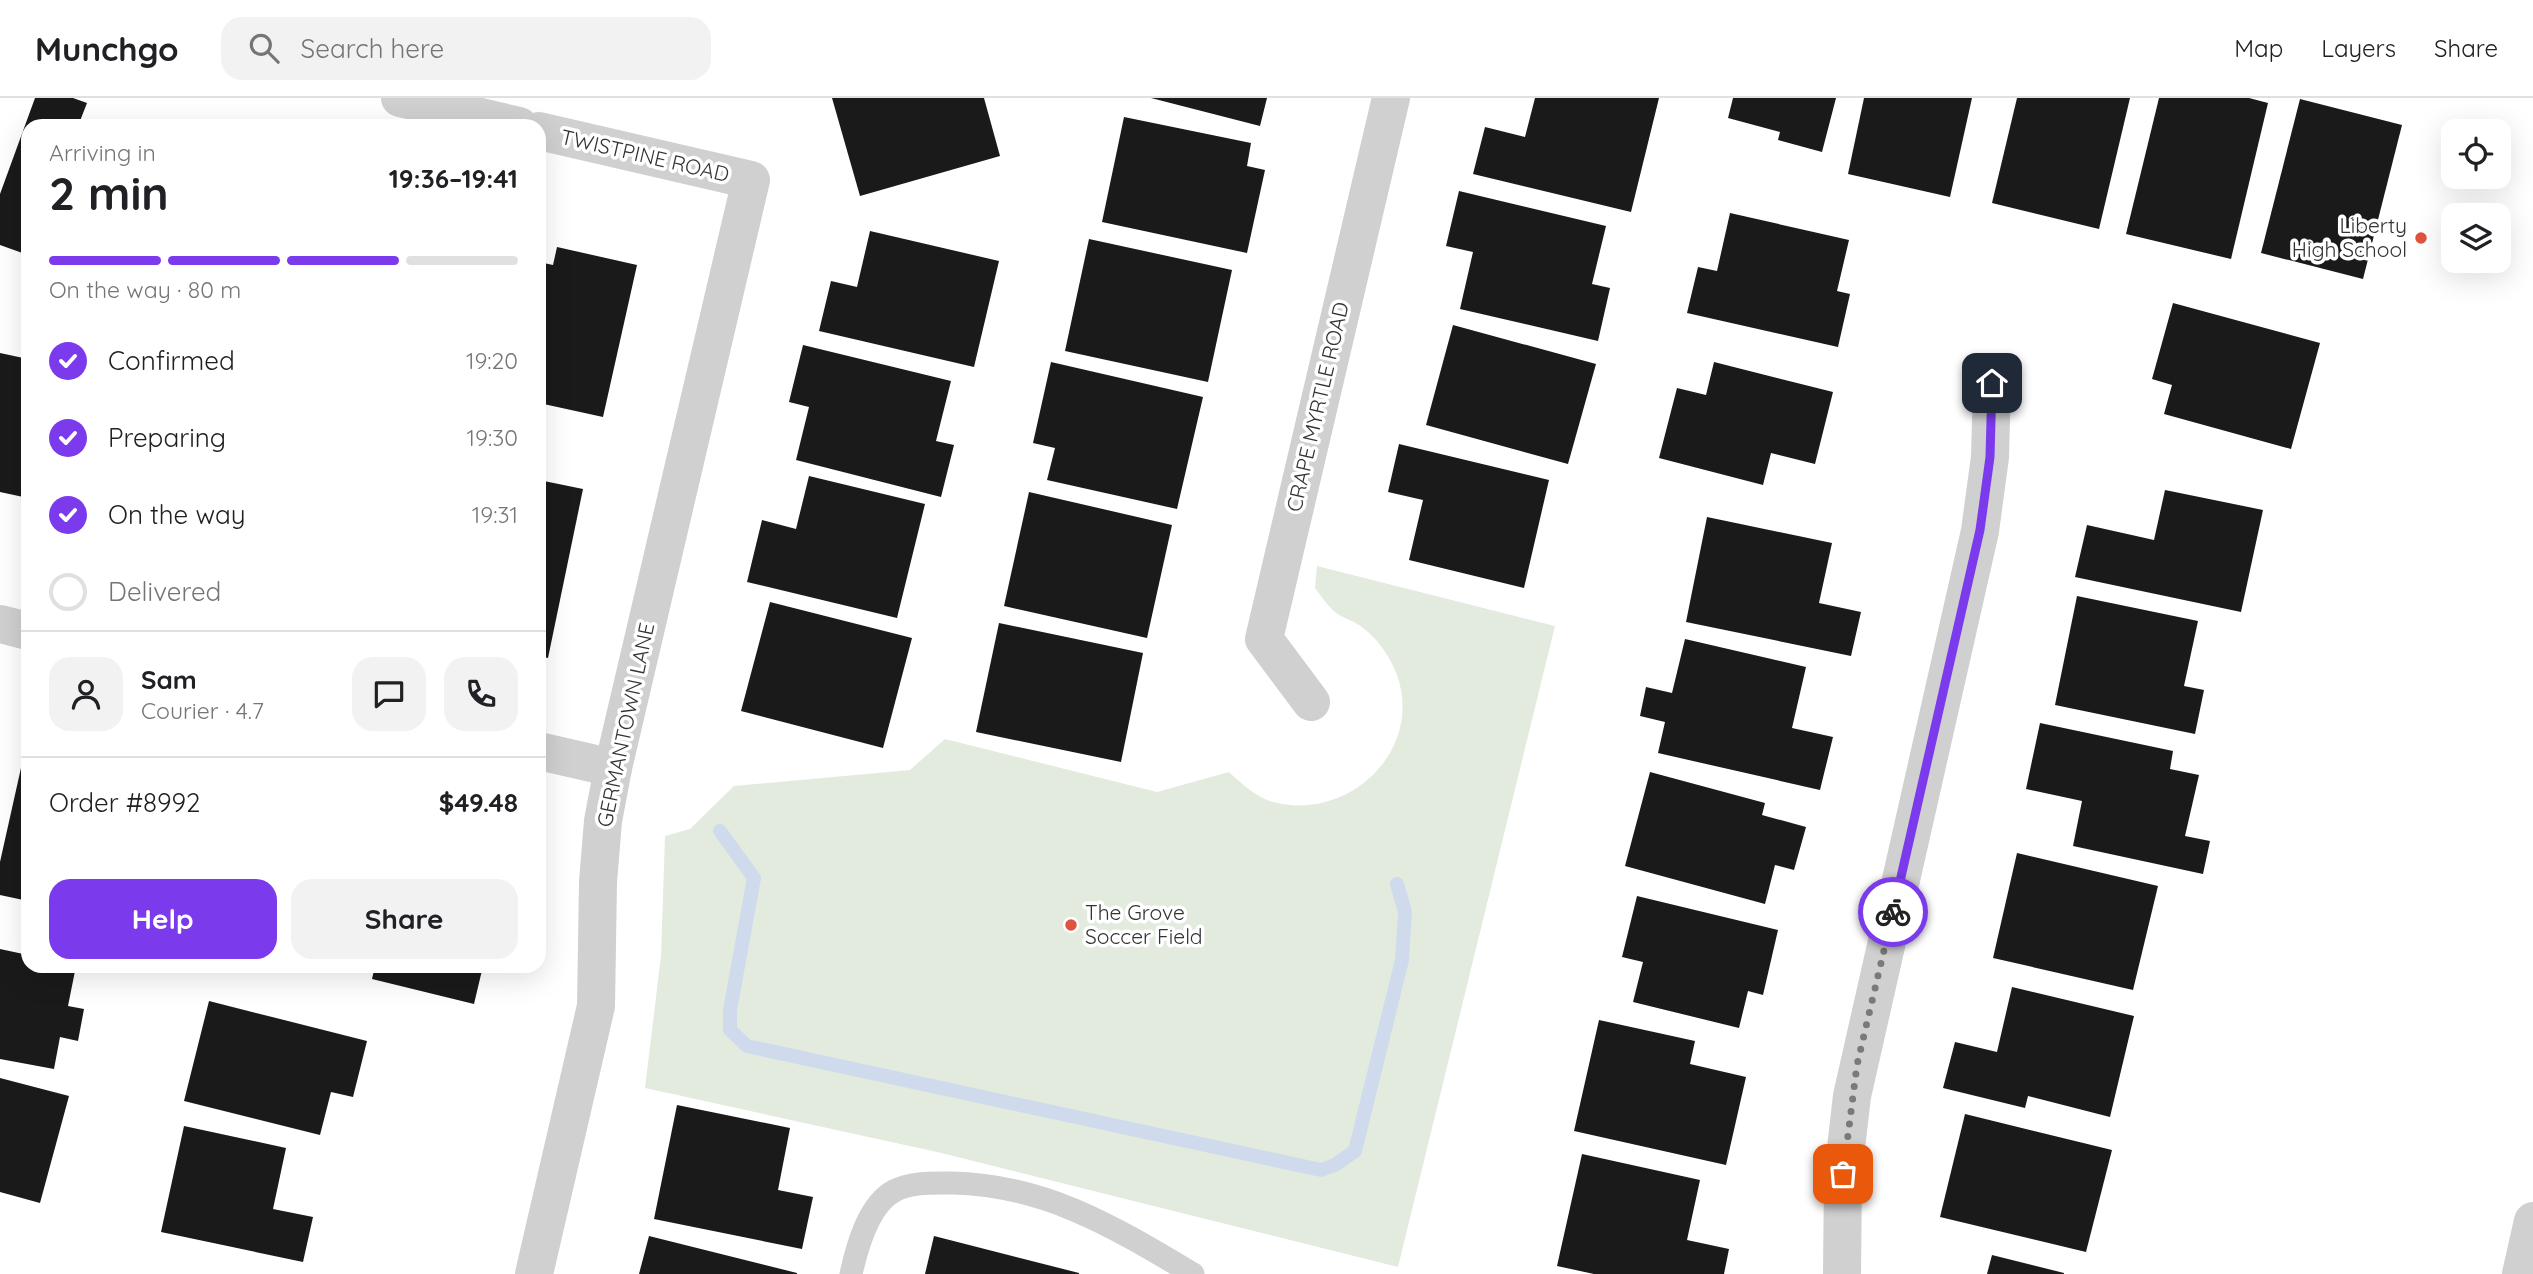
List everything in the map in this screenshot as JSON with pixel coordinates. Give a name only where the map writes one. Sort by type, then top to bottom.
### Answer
[{"type":"street","points":[[400,98],[489,119]]},
{"type":"street","name":"CRAPE MYRTLE ROAD","points":[[1311,702],[1264,639],[1391,98]]},
{"type":"street","name":"TWISTPINE ROAD","points":[[546,133],[751,180]]},
{"type":"street","name":"GERMANTOWN LANE","points":[[534,1274],[596,1006],[599,870],[603,821],[613,768],[751,180]]},
{"type":"street","points":[[1842,1274],[1843,1174],[1852,1096],[1980,530],[1990,457],[1992,383]]},
{"type":"street","points":[[0,624],[21,629]]},
{"type":"street","points":[[546,753],[613,768]]},
{"type":"street","points":[[2521,1274],[2533,1221]]},
{"type":"lane","points":[[851,1274],[855,1253],[874,1210],[894,1191],[926,1183],[976,1184],[1044,1196],[1105,1222],[1193,1274]]},
{"type":"shaded area","name":"The Grove Soccer Field","points":[[1317,566],[1555,626],[1398,1267],[937,1152],[645,1088],[661,956],[665,836],[690,829],[734,786],[910,770],[945,739],[1157,792],[1229,772],[1249,790],[1267,800],[1301,805],[1328,801],[1352,791],[1373,775],[1389,754],[1400,730],[1402,703],[1397,675],[1390,659],[1374,638],[1354,622],[1335,612],[1315,588]]},
{"type":"building","points":[[35,98],[73,98],[87,103],[81,119],[27,119]]},
{"type":"building","points":[[832,98],[984,98],[1000,156],[860,196]]},
{"type":"building","points":[[1151,98],[1267,98],[1260,126]]},
{"type":"building","points":[[1535,98],[1659,98],[1631,212],[1473,174],[1485,127],[1525,137]]},
{"type":"building","points":[[1733,98],[1836,98],[1822,152],[1778,140],[1780,132],[1728,118]]},
{"type":"building","points":[[1864,98],[1972,98],[1950,197],[1848,174]]},
{"type":"building","points":[[2017,98],[2130,98],[2099,229],[1992,203]]},
{"type":"building","points":[[2159,98],[2249,98],[2268,103],[2231,259],[2126,234]]},
{"type":"building","points":[[2300,99],[2402,125],[2363,279],[2261,253]]},
{"type":"building","points":[[1124,117],[1251,143],[1247,166],[1265,170],[1247,253],[1102,222]]},
{"type":"building","points":[[21,136],[21,252],[0,245],[0,194]]},
{"type":"building","points":[[1459,191],[1606,226],[1592,284],[1610,288],[1598,341],[1460,309],[1473,252],[1446,246]]},
{"type":"building","points":[[1730,213],[1849,240],[1837,291],[1850,294],[1838,347],[1687,313],[1698,267],[1717,271]]},
{"type":"building","points":[[870,231],[999,261],[974,367],[819,331],[831,281],[857,287]]},
{"type":"building","points":[[1089,239],[1232,270],[1208,382],[1065,351]]},
{"type":"building","points":[[557,247],[637,265],[603,417],[546,405],[546,264],[553,265]]},
{"type":"building","points":[[2173,303],[2320,343],[2291,449],[2164,414],[2172,385],[2152,379]]},
{"type":"building","points":[[1453,325],[1596,364],[1568,464],[1426,425]]},
{"type":"building","points":[[803,345],[951,381],[936,441],[954,445],[941,497],[796,460],[809,407],[789,402]]},
{"type":"building","points":[[0,353],[21,358],[21,496],[0,492]]},
{"type":"building","points":[[1051,362],[1203,397],[1177,509],[1047,480],[1055,448],[1033,443]]},
{"type":"building","points":[[1714,362],[1833,392],[1815,464],[1771,453],[1763,485],[1659,458],[1677,388],[1706,395]]},
{"type":"building","points":[[1399,444],[1549,480],[1524,588],[1409,560],[1423,500],[1388,492]]},
{"type":"building","points":[[809,476],[925,504],[897,618],[747,582],[762,520],[796,529]]},
{"type":"building","points":[[546,481],[583,489],[546,658]]},
{"type":"building","points":[[2165,490],[2263,510],[2241,612],[2075,577],[2087,525],[2154,540]]},
{"type":"building","points":[[1029,492],[1172,525],[1147,638],[1004,606]]},
{"type":"building","points":[[1707,517],[1832,543],[1819,603],[1861,612],[1851,656],[1686,622]]},
{"type":"building","points":[[2077,596],[2198,621],[2184,686],[2204,690],[2195,734],[2055,705]]},
{"type":"building","points":[[770,602],[912,638],[883,748],[741,711]]},
{"type":"building","points":[[999,623],[1143,653],[1121,762],[976,732]]},
{"type":"building","points":[[1685,639],[1806,667],[1792,728],[1833,737],[1820,790],[1658,753],[1665,722],[1640,716],[1646,687],[1672,693]]},
{"type":"building","points":[[2040,723],[2173,751],[2170,769],[2199,775],[2185,836],[2210,841],[2203,874],[2073,846],[2082,801],[2026,789]]},
{"type":"building","points":[[21,768],[21,900],[0,895],[0,862]]},
{"type":"building","points":[[1650,772],[1765,803],[1762,815],[1806,827],[1794,870],[1775,865],[1765,904],[1625,866]]},
{"type":"building","points":[[2017,853],[2158,886],[2133,990],[1993,958]]},
{"type":"building","points":[[1637,896],[1778,930],[1763,995],[1748,991],[1739,1028],[1633,1002],[1643,962],[1622,957]]},
{"type":"building","points":[[0,949],[21,954],[21,973],[75,973],[68,1006],[84,1009],[78,1041],[60,1037],[54,1069],[0,1059]]},
{"type":"building","points":[[373,973],[481,973],[474,1004],[372,979]]},
{"type":"building","points":[[2012,987],[2134,1016],[2110,1117],[2028,1096],[2025,1108],[1943,1088],[1955,1042],[1997,1052]]},
{"type":"building","points":[[209,1001],[367,1041],[353,1097],[331,1092],[320,1135],[184,1101]]},
{"type":"building","points":[[1599,1020],[1695,1041],[1690,1064],[1746,1077],[1726,1165],[1574,1131]]},
{"type":"building","points":[[0,1078],[69,1096],[40,1203],[0,1192]]},
{"type":"building","points":[[677,1105],[790,1128],[778,1190],[813,1197],[802,1249],[654,1219]]},
{"type":"building","points":[[1965,1114],[2112,1150],[2086,1252],[1940,1217]]},
{"type":"building","points":[[184,1126],[286,1148],[273,1209],[313,1217],[303,1262],[161,1232]]},
{"type":"building","points":[[1582,1154],[1700,1180],[1687,1240],[1729,1249],[1724,1274],[1594,1274],[1557,1266]]},
{"type":"building","points":[[649,1236],[797,1273],[797,1274],[639,1274]]},
{"type":"building","points":[[934,1236],[1079,1273],[1079,1274],[925,1274]]},
{"type":"building","points":[[1992,1255],[2064,1273],[2064,1274],[1987,1274]]},
{"type":"waterway","points":[[720,831],[754,878],[730,1010],[730,1030],[747,1046],[1321,1170],[1335,1165],[1355,1151],[1402,960],[1405,912],[1397,884]]},
{"type":"way so far","points":[[1843,1174],[1857,1065],[1893,912]]},
{"type":"place","name":"Liberty High School","points":[[2421,238]]},
{"type":"place","name":"The Grove Soccer Field","points":[[1071,925]]},
{"type":"route","points":[[1893,912],[1980,530],[1990,457],[1992,383]]}]
